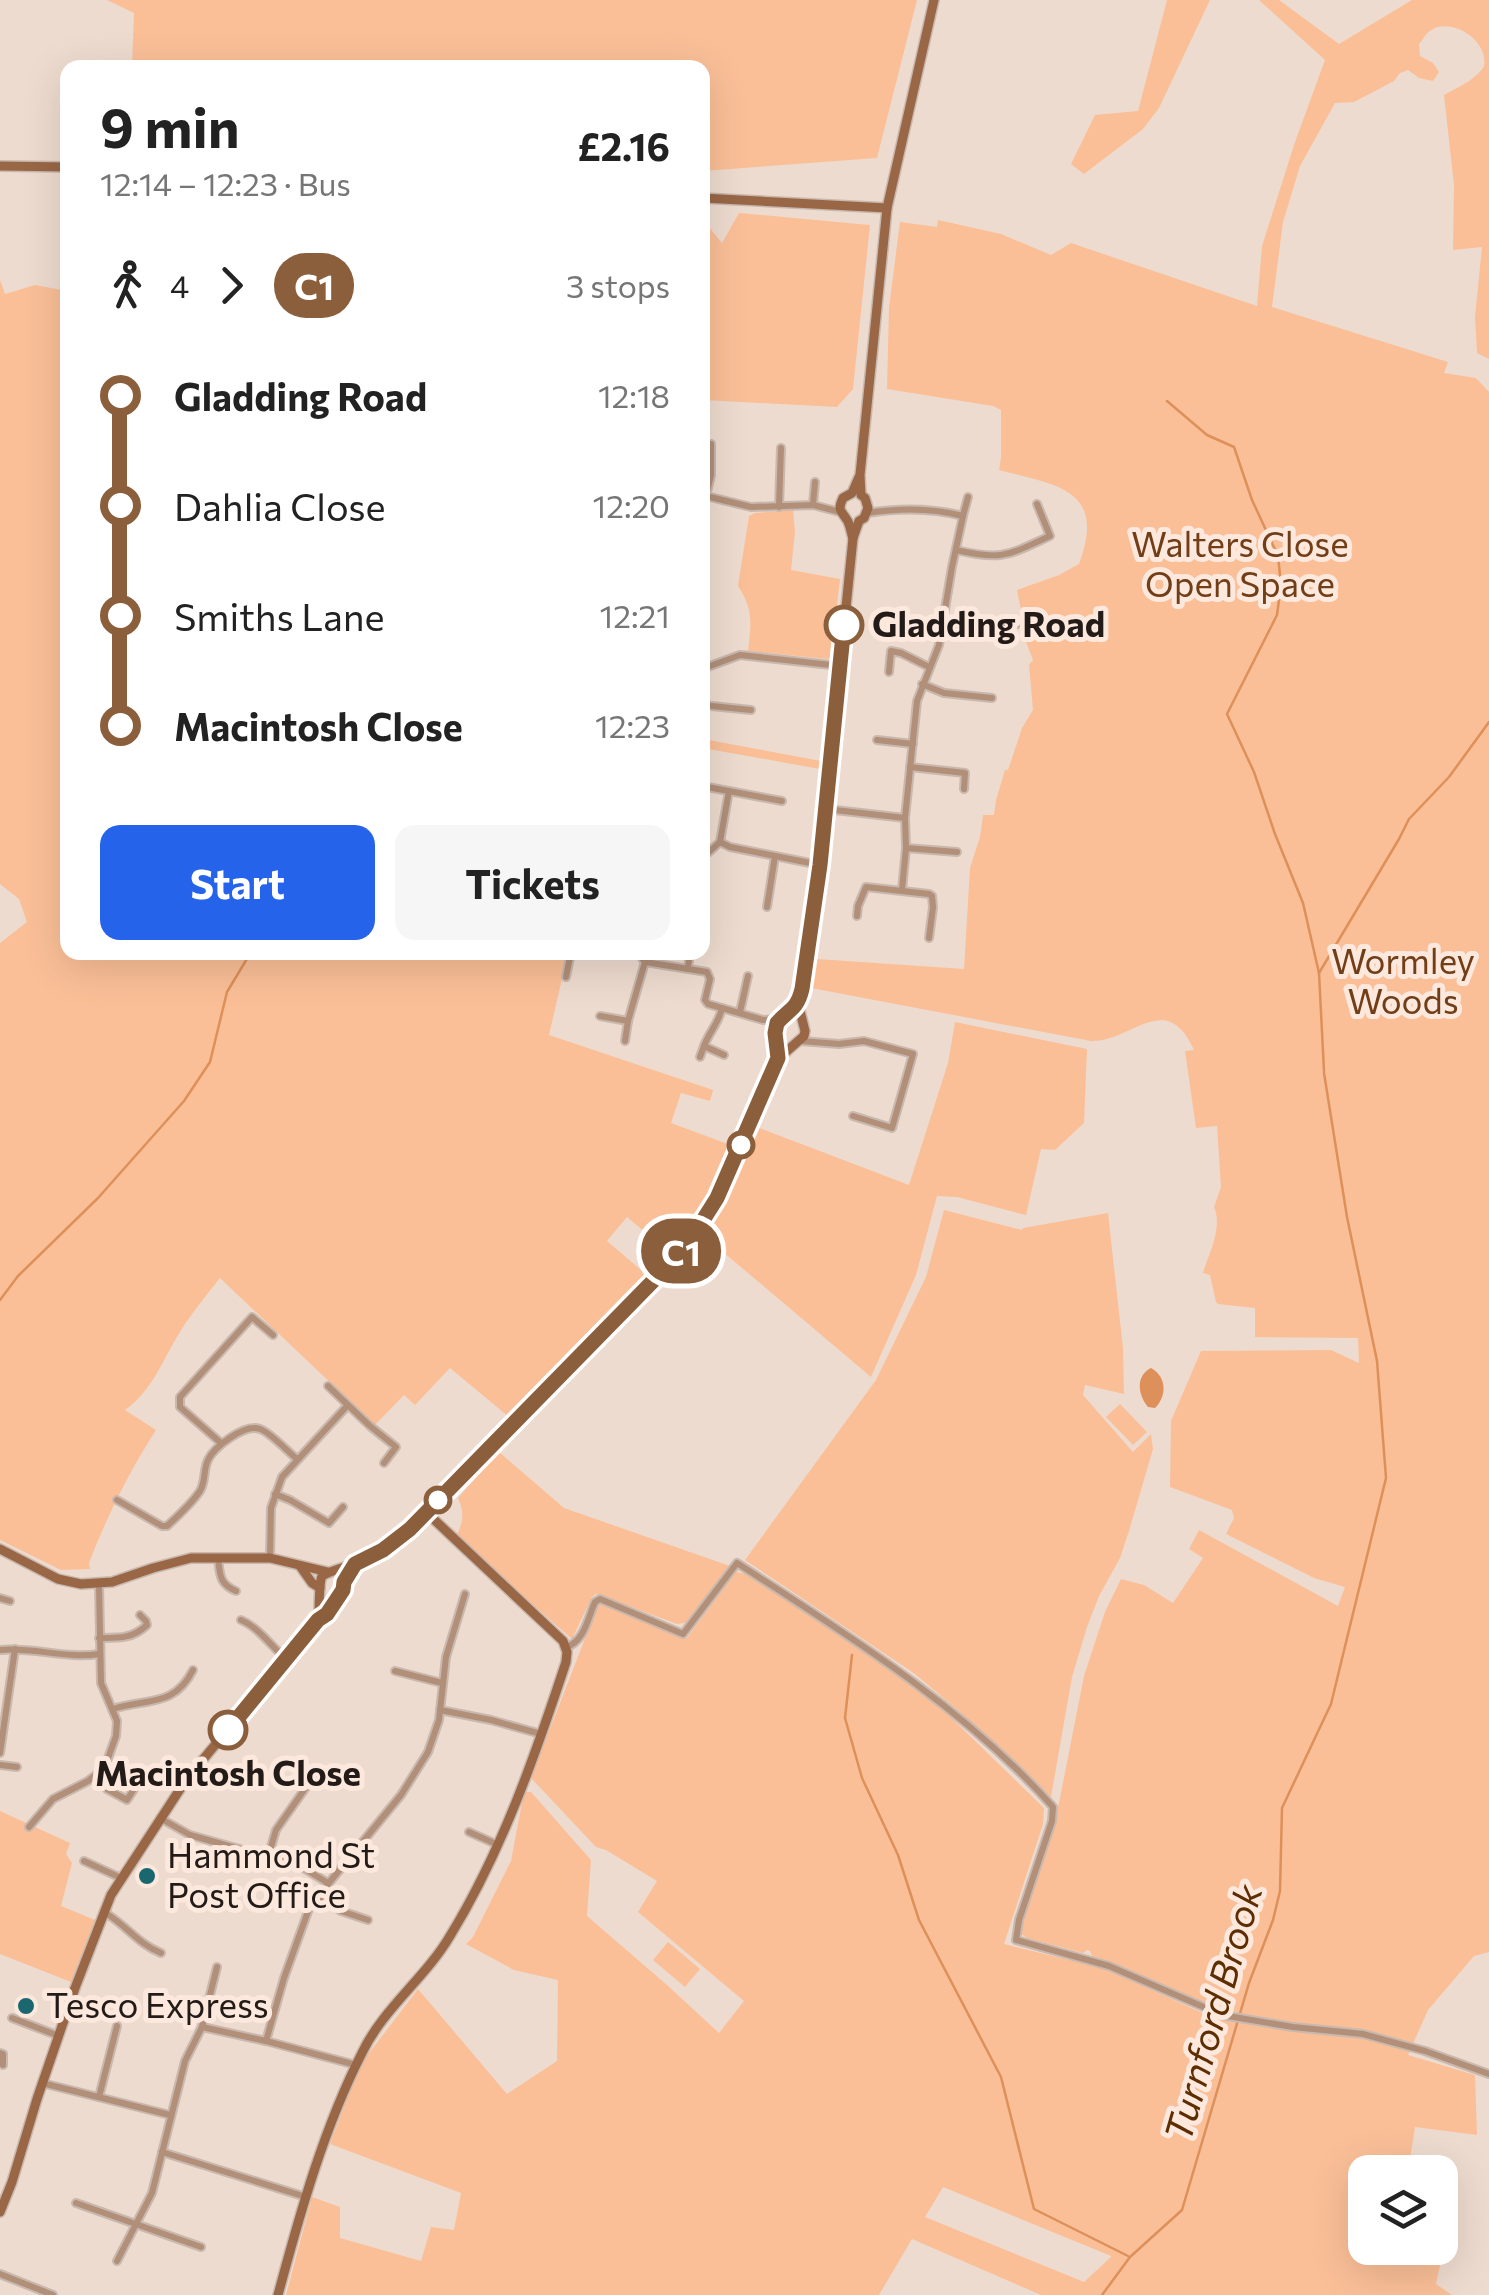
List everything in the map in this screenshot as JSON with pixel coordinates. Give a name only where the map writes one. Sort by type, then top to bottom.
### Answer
[{"type":"street","points":[[318,1620],[320,1580],[394,1542],[688,1244],[717,1198],[778,1058],[804,1036],[800,1000],[820,865],[853,538],[861,505],[860,475],[887,208],[934,0]]},
{"type":"street","points":[[0,166],[60,168]]},
{"type":"street","points":[[710,198],[887,208]]},
{"type":"street","points":[[710,478],[711,444]]},
{"type":"street","points":[[779,506],[781,448]]},
{"type":"street","points":[[814,505],[815,482]]},
{"type":"street","points":[[710,497],[750,507],[814,505],[842,512],[861,505]]},
{"type":"street","points":[[902,890],[917,701],[937,654],[968,497]]},
{"type":"street","points":[[853,538],[842,512],[842,498],[882,510],[937,510],[963,516]]},
{"type":"street","points":[[955,550],[997,557],[1050,536],[1037,504]]},
{"type":"street","points":[[943,620],[1019,624]]},
{"type":"street","points":[[889,672],[891,652],[901,652],[929,667]]},
{"type":"street","points":[[710,667],[740,655],[840,666]]},
{"type":"street","points":[[922,684],[944,693],[992,698]]},
{"type":"street","points":[[710,705],[750,710]]},
{"type":"street","points":[[877,740],[913,744]]},
{"type":"street","points":[[910,767],[965,773],[964,789]]},
{"type":"street","points":[[710,788],[782,801]]},
{"type":"street","points":[[710,851],[720,842],[728,791]]},
{"type":"street","points":[[826,810],[905,818]]},
{"type":"street","points":[[720,842],[820,865]]},
{"type":"street","points":[[906,848],[957,852]]},
{"type":"street","points":[[767,907],[775,856]]},
{"type":"street","points":[[857,916],[866,886],[862,876]]},
{"type":"street","points":[[866,886],[932,896],[929,938]]},
{"type":"street","points":[[566,976],[570,960]]},
{"type":"street","points":[[688,968],[689,960]]},
{"type":"street","points":[[625,1041],[646,962],[708,973],[705,1002],[762,1020],[784,1017],[803,1023],[820,1041]]},
{"type":"street","points":[[740,1012],[748,976]]},
{"type":"street","points":[[778,1058],[776,1036],[784,1017],[800,1000]]},
{"type":"street","points":[[700,1057],[722,1008]]},
{"type":"street","points":[[600,1016],[628,1021]]},
{"type":"street","points":[[762,1020],[781,1043],[864,1042],[913,1054]]},
{"type":"street","points":[[853,1116],[891,1132],[917,1040]]},
{"type":"street","points":[[704,1046],[724,1054]]},
{"type":"street","points":[[221,1443],[180,1407],[180,1397],[252,1317],[272,1336]]},
{"type":"street","points":[[328,1386],[396,1446],[384,1463]]},
{"type":"street","points":[[270,1558],[270,1514],[282,1477],[347,1406]]},
{"type":"street","points":[[117,1500],[167,1526],[198,1494],[206,1463],[221,1443],[252,1428],[259,1428],[297,1459]]},
{"type":"street","points":[[276,1494],[329,1523],[343,1506]]},
{"type":"street","points":[[278,2295],[306,2197],[356,2066],[378,2028],[451,1935],[520,1793],[566,1662],[563,1641],[426,1512]]},
{"type":"street","points":[[0,1549],[58,1579],[82,1584],[126,1579],[192,1558],[270,1558],[340,1574],[344,1582]]},
{"type":"street","points":[[218,1558],[220,1578],[236,1590]]},
{"type":"street","points":[[566,1647],[580,1639],[595,1602],[600,1600],[684,1634],[737,1563],[858,1642],[976,1729],[1053,1807],[1052,1821],[1018,1920],[1016,1940],[1109,1966],[1222,2015],[1292,2028],[1363,2034],[1489,2074]]},
{"type":"street","points":[[0,2212],[87,1954],[121,1878],[186,1780],[327,1614],[355,1564]]},
{"type":"street","points":[[300,1566],[312,1584],[332,1597],[340,1594]]},
{"type":"street","points":[[30,1827],[52,1799],[96,1776],[108,1761],[116,1736],[117,1720],[102,1689],[99,1585]]},
{"type":"street","points":[[266,2041],[305,1916],[328,1882],[401,1795],[431,1744],[440,1710],[446,1656],[465,1594]]},
{"type":"street","points":[[0,1598],[10,1601]]},
{"type":"street","points":[[99,1638],[130,1638],[138,1634],[147,1626],[140,1616]]},
{"type":"street","points":[[241,1620],[253,1626],[286,1659]]},
{"type":"street","points":[[0,1753],[5,1683],[15,1649]]},
{"type":"street","points":[[0,1650],[100,1654]]},
{"type":"street","points":[[112,1709],[169,1697],[183,1686],[193,1670]]},
{"type":"street","points":[[395,1672],[442,1683]]},
{"type":"street","points":[[440,1710],[541,1734]]},
{"type":"street","points":[[0,1765],[16,1768]]},
{"type":"street","points":[[268,1857],[276,1830],[316,1774]]},
{"type":"street","points":[[96,1776],[107,1789],[127,1800],[136,1786]]},
{"type":"street","points":[[160,1818],[190,1835],[300,1866],[328,1882]]},
{"type":"street","points":[[469,1832],[496,1844]]},
{"type":"street","points":[[84,1861],[121,1878]]},
{"type":"street","points":[[317,1896],[341,1912],[368,1920]]},
{"type":"street","points":[[104,1912],[128,1928],[141,1943],[161,1953]]},
{"type":"street","points":[[117,2261],[148,2200],[185,2061],[202,2027],[217,1967]]},
{"type":"street","points":[[12,2018],[59,2036]]},
{"type":"street","points":[[99,2097],[117,2026]]},
{"type":"street","points":[[202,2027],[356,2066]]},
{"type":"street","points":[[0,2053],[4,2054],[3,2065]]},
{"type":"street","points":[[42,2083],[170,2116]]},
{"type":"street","points":[[162,2152],[306,2197]]},
{"type":"street","points":[[0,2180],[7,2188]]},
{"type":"street","points":[[76,2203],[200,2247]]},
{"type":"street","points":[[0,2274],[53,2295]]},
{"type":"green space","points":[[107,0],[917,0],[877,158],[710,170],[710,60],[132,60],[134,13]]},
{"type":"green space","points":[[1167,0],[1210,0],[1159,108],[1143,129],[1084,174],[1071,164],[1095,115],[1138,111]]},
{"type":"green space","points":[[1259,0],[1279,0],[1339,44],[1412,0],[1489,0],[1489,359],[1477,353],[1475,317],[1482,247],[1453,250],[1454,185],[1444,95],[1481,71],[1484,56],[1466,33],[1448,26],[1428,32],[1419,44],[1420,56],[1433,63],[1439,72],[1433,81],[1408,70],[1354,102],[1335,103],[1300,166],[1283,222],[1272,307],[1448,362],[1444,373],[1476,378],[1489,392],[1489,1952],[1474,1956],[1428,2010],[1408,2055],[1475,2075],[1477,2135],[1415,2127],[1411,2155],[1348,2155],[1348,2265],[1440,2265],[1436,2284],[1452,2295],[1041,2295],[912,2239],[879,2295],[286,2295],[312,2197],[340,2207],[340,2238],[421,2261],[431,2227],[454,2230],[461,2193],[330,2144],[360,2065],[418,1989],[507,2094],[557,2061],[558,1980],[514,1970],[466,1944],[511,1861],[524,1792],[531,1792],[591,1860],[587,1916],[719,2033],[744,2001],[638,1912],[657,1881],[596,1847],[531,1778],[602,1603],[687,1638],[736,1572],[751,1575],[930,1697],[1044,1808],[1043,1824],[1004,1944],[1106,1969],[1218,2020],[1220,2011],[1092,1956],[1090,1951],[1083,1953],[1027,1938],[1020,1933],[1021,1923],[1059,1803],[1084,1676],[1105,1612],[1121,1579],[1144,1585],[1173,1603],[1203,1558],[1189,1549],[1199,1530],[1338,1606],[1345,1587],[1314,1578],[1226,1534],[1234,1518],[1232,1510],[1170,1487],[1171,1421],[1201,1351],[1331,1350],[1359,1363],[1358,1338],[1255,1337],[1255,1308],[1216,1302],[1210,1275],[1203,1273],[1216,1231],[1214,1207],[1221,1187],[1217,1126],[1196,1128],[1185,1051],[1194,1050],[1172,1023],[1160,1020],[1091,1041],[811,988],[817,959],[964,969],[970,868],[983,815],[994,815],[1005,770],[1033,710],[1029,665],[1033,660],[1021,629],[1017,590],[1079,564],[1086,539],[1081,505],[1071,494],[1040,480],[999,470],[1001,410],[887,389],[889,308],[900,222],[937,227],[938,220],[1001,234],[1051,255],[1071,243],[1257,306],[1262,246],[1325,60]],"holes":[[[943,2187],[1111,2256],[1084,2282],[925,2217]]]},
{"type":"green space","points":[[739,213],[870,225],[853,389],[837,407],[710,400],[710,228],[722,243]]},
{"type":"green space","points":[[0,280],[5,294],[35,285],[60,290],[60,960],[566,960],[549,1035],[713,1090],[710,1101],[681,1093],[671,1123],[733,1146],[696,1220],[670,1253],[627,1217],[607,1241],[647,1275],[509,1417],[450,1368],[415,1405],[404,1395],[375,1425],[220,1278],[185,1324],[152,1381],[125,1410],[156,1430],[111,1511],[90,1569],[61,1570],[0,1540],[0,943],[27,922],[19,899],[0,884]]},
{"type":"green space","points":[[793,510],[791,570],[840,579],[828,659],[748,651],[749,610],[738,586],[749,516]]},
{"type":"green space","points":[[710,740],[821,761],[820,769],[710,749]]},
{"type":"green space","points":[[955,1022],[1087,1049],[1084,1123],[1055,1150],[1041,1149],[1026,1215],[957,1197],[937,1196],[916,1275],[871,1377],[703,1235],[728,1192],[757,1127],[909,1185],[948,1063]]},
{"type":"green space","points":[[944,1210],[1022,1230],[1108,1213],[1123,1348],[1124,1394],[1085,1385],[1083,1395],[1133,1452],[1151,1434],[1153,1449],[1129,1531],[1120,1558],[1099,1596],[1072,1677],[1051,1797],[915,1674],[745,1560],[876,1380],[926,1277]]},
{"type":"green space","points":[[1120,1404],[1147,1432],[1133,1445],[1106,1417]]},
{"type":"green space","points":[[499,1452],[564,1508],[730,1566],[685,1623],[677,1624],[596,1594],[572,1639],[456,1537],[462,1518],[458,1498]]},
{"type":"green space","points":[[0,1811],[70,1843],[66,1854],[72,1863],[61,1906],[95,1920],[71,1982],[0,1954]]},
{"type":"green space","points":[[668,1942],[700,1969],[685,1987],[653,1960]]},
{"type":"shaded area","points":[[1151,1368],[1164,1387],[1155,1408],[1148,1407],[1140,1391],[1142,1376]]},
{"type":"waterway","points":[[1167,401],[1207,435],[1234,447],[1252,500],[1278,556],[1281,585],[1277,615],[1227,714],[1254,772],[1303,903],[1319,973]]},
{"type":"waterway","name":"Turnford Brook","points":[[1324,1071],[1319,973],[1409,819],[1449,777],[1489,722]]},
{"type":"waterway","points":[[0,1300],[18,1276],[98,1198],[184,1101],[210,1062],[227,992],[246,960]]},
{"type":"waterway","name":"Turnford Brook","points":[[1102,2295],[1130,2257],[1182,2210],[1249,1983],[1273,1920],[1280,1891],[1282,1808],[1331,1704],[1386,1478],[1377,1361],[1347,1217],[1324,1073]]},
{"type":"waterway","points":[[852,1655],[845,1718],[862,1778],[898,1855],[919,1920],[1001,2077],[1034,2209],[1128,2256]]},
{"type":"bus line","name":"C1","points":[[228,1730],[327,1614],[355,1564],[383,1550],[410,1529],[688,1244],[717,1198],[778,1058],[777,1023],[800,1000],[820,865],[844,625]]},
{"type":"place","name":"Gladding Road","points":[[844,625]]},
{"type":"place","name":"Macintosh Close","points":[[228,1730]]},
{"type":"place","name":"Hammond St Post Office","points":[[147,1876]]},
{"type":"place","name":"Tesco Express","points":[[26,2006]]},
{"type":"park label","name":"Walters Close Open Space","points":[[1240,565]]},
{"type":"park label","name":"Wormley Woods","points":[[1403,982]]}]
